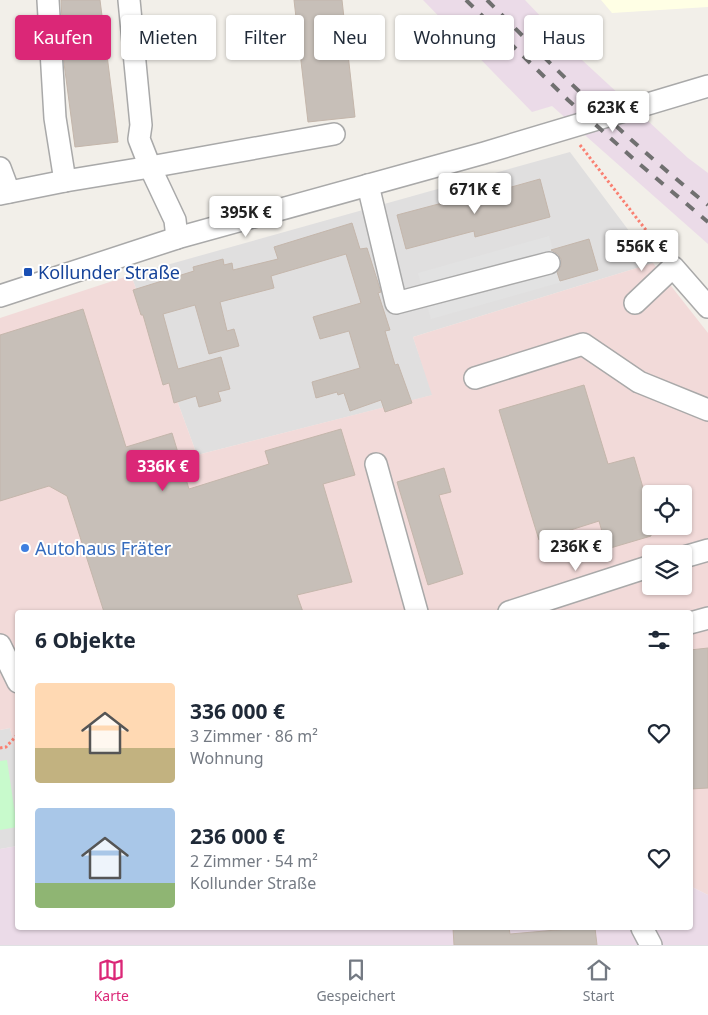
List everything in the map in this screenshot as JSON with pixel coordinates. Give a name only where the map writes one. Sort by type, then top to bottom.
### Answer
[{"type":"street","points":[[48,0],[55,118],[65,181]]},
{"type":"street","points":[[129,0],[141,125],[139,139],[175,220],[177,238]]},
{"type":"street","points":[[0,296],[177,238],[484,153],[708,86]]},
{"type":"street","points":[[0,168],[4,193],[334,134]]},
{"type":"street","points":[[368,185],[396,303],[549,263]]},
{"type":"street","points":[[634,303],[673,268],[708,307]]},
{"type":"street","points":[[475,378],[583,344],[639,382],[708,410]]},
{"type":"street","points":[[376,464],[416,610]]},
{"type":"street","points":[[692,555],[708,550]]},
{"type":"street","points":[[533,610],[642,569]]},
{"type":"street","points":[[693,621],[708,618]]},
{"type":"street","points":[[0,645],[15,676]]},
{"type":"street","points":[[643,930],[651,945]]},
{"type":"path","points":[[567,128],[660,248],[673,268]]},
{"type":"path","points":[[0,748],[6,747],[15,737]]},
{"type":"shaded area","points":[[423,0],[525,0],[539,15],[524,15],[524,60],[582,60],[688,158],[708,173],[708,244],[552,106],[532,112],[481,60],[514,60],[514,15],[438,15]]},
{"type":"shaded area","points":[[601,0],[708,0],[708,7],[612,13]]},
{"type":"shaded area","points":[[570,152],[653,263],[413,337],[433,395],[197,455],[131,275]]},
{"type":"shaded area","points":[[549,236],[562,282],[431,319],[418,273]]},
{"type":"shaded area","points":[[653,263],[708,333],[708,895],[693,888],[693,610],[15,610],[15,750],[10,728],[0,730],[0,318],[131,275],[197,455],[432,395],[413,337]]},
{"type":"shaded area","points":[[10,728],[15,747],[15,846],[0,849],[0,730]]},
{"type":"shaded area","points":[[15,846],[15,930],[693,930],[693,888],[708,895],[708,945],[0,945],[0,849]]},
{"type":"green space","points":[[7,760],[15,814],[15,827],[0,830],[0,761]]},
{"type":"building","points":[[61,0],[100,0],[102,15],[62,15]]},
{"type":"building","points":[[294,0],[342,0],[344,15],[314,15],[314,60],[349,60],[355,117],[308,122],[301,60],[304,60],[304,15],[296,15]]},
{"type":"building","points":[[64,60],[108,60],[118,142],[75,147]]},
{"type":"building","points":[[540,179],[550,217],[475,237],[474,231],[406,249],[397,215],[465,197],[465,200]]},
{"type":"building","points":[[352,223],[360,249],[367,248],[381,292],[378,293],[390,330],[385,331],[395,365],[398,364],[412,403],[385,412],[381,400],[350,411],[344,393],[338,395],[337,392],[316,398],[312,382],[360,368],[349,331],[320,339],[313,317],[361,303],[346,254],[271,276],[274,288],[220,302],[227,331],[234,329],[239,346],[209,354],[195,305],[163,314],[178,369],[221,357],[230,389],[218,392],[221,401],[199,407],[196,396],[174,403],[169,383],[163,385],[143,315],[141,315],[133,290],[194,271],[193,267],[223,259],[224,265],[232,263],[233,270],[278,259],[274,247]]},
{"type":"building","points":[[589,239],[598,270],[560,281],[557,272],[561,266],[561,259],[558,254],[551,250]]},
{"type":"building","points":[[83,309],[126,447],[172,433],[189,489],[269,464],[265,451],[341,429],[355,475],[323,484],[352,582],[297,595],[302,610],[103,610],[67,496],[49,486],[0,501],[0,335]]},
{"type":"building","points":[[584,385],[608,464],[634,457],[642,485],[642,535],[651,536],[607,549],[599,521],[539,540],[499,410]]},
{"type":"building","points":[[444,468],[451,492],[439,495],[463,574],[428,585],[397,482]]},
{"type":"building","points":[[708,648],[708,788],[693,789],[693,650]]},
{"type":"building","points":[[453,930],[509,930],[510,934],[557,930],[595,930],[597,945],[454,945]]},
{"type":"railway","points":[[466,0],[568,100],[708,222]]},
{"type":"railway","points":[[487,0],[594,106],[650,157],[708,205]]},
{"type":"place","name":"Kollunder Straße","points":[[28,272]]},
{"type":"place","name":"Autohaus Fräter","points":[[25,548]]}]
